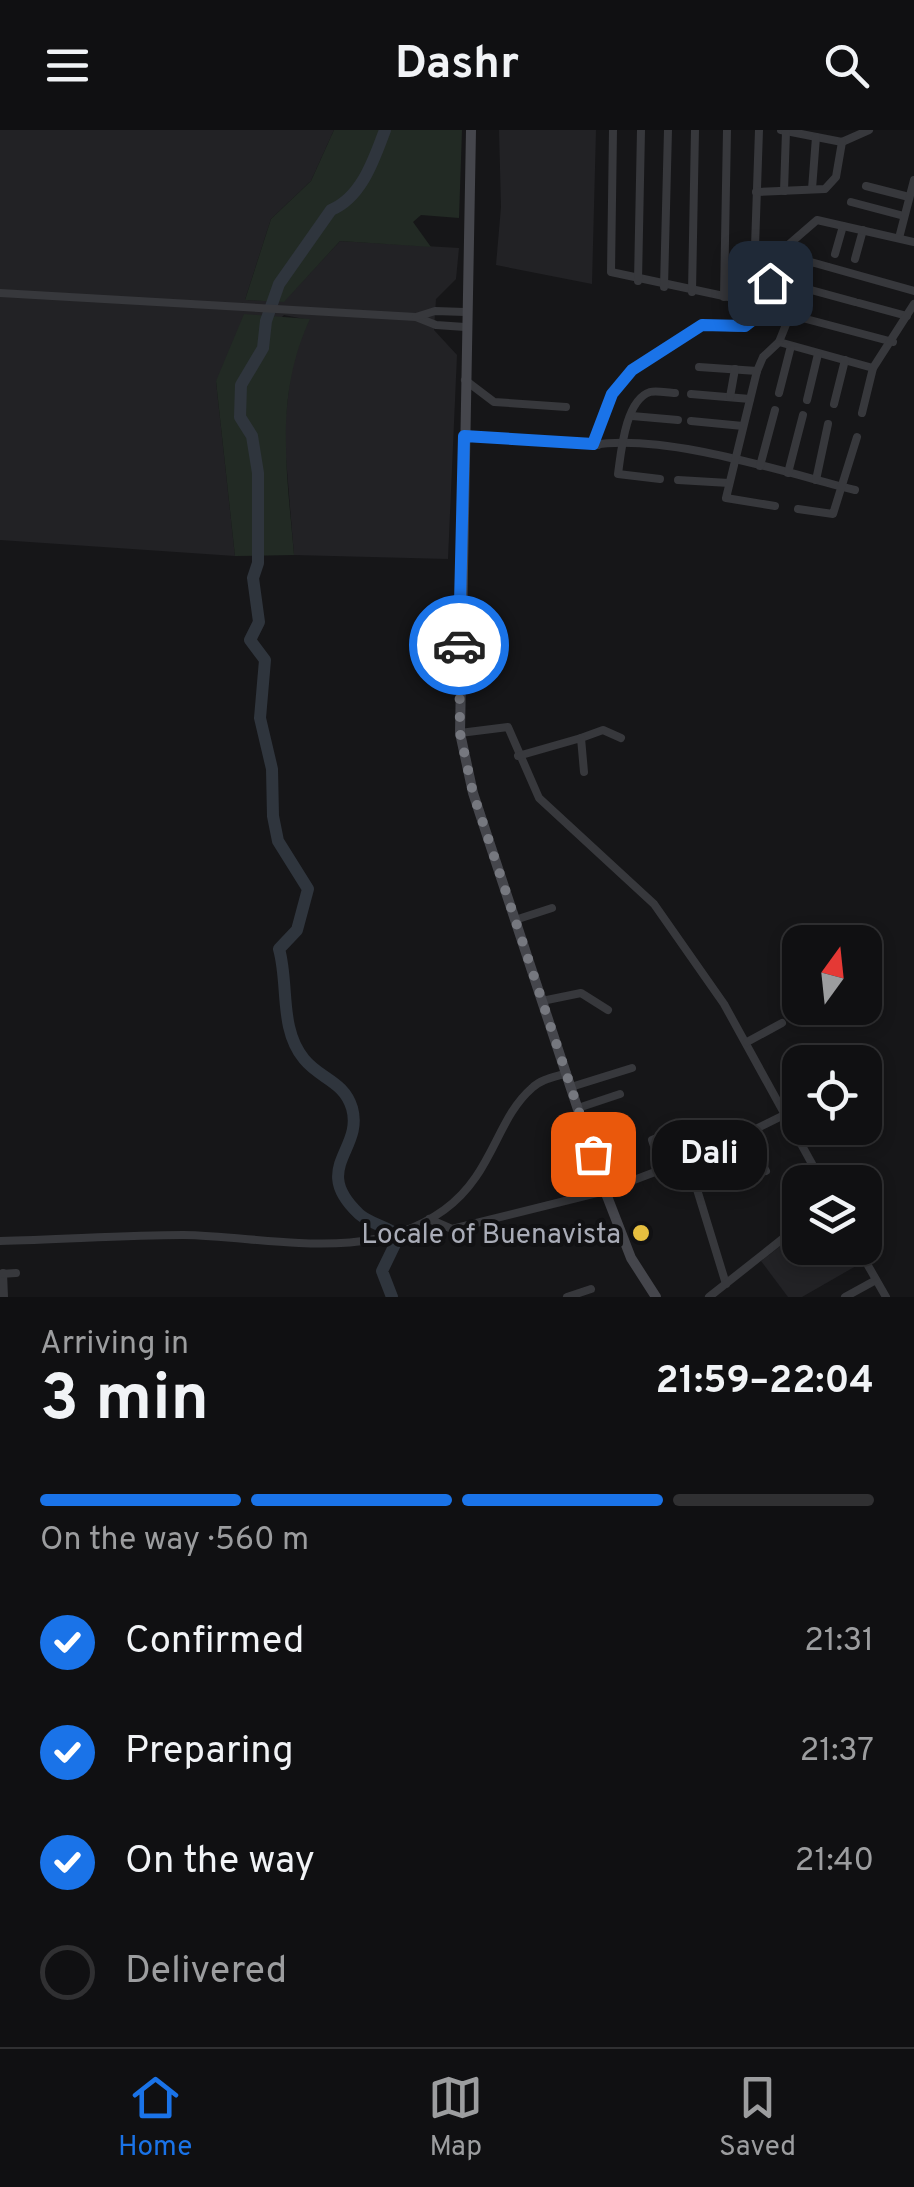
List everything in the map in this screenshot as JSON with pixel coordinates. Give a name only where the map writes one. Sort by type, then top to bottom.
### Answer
[{"type":"main road","points":[[471,130],[460,733],[473,793],[606,1191],[631,1258],[656,1297]]},
{"type":"street","points":[[613,130],[610,266],[616,275],[724,298],[743,294],[754,276],[759,130]]},
{"type":"street","points":[[638,281],[641,130]]},
{"type":"street","points":[[664,287],[668,130]]},
{"type":"street","points":[[692,292],[695,130]]},
{"type":"street","points":[[724,298],[727,130]]},
{"type":"street","points":[[756,192],[825,188],[834,181],[842,142],[869,130]]},
{"type":"street","points":[[784,191],[783,131],[822,135],[842,142]]},
{"type":"street","points":[[812,189],[822,135]]},
{"type":"street","points":[[898,238],[914,180]]},
{"type":"street","points":[[866,186],[910,197]]},
{"type":"street","points":[[850,202],[904,216]]},
{"type":"street","points":[[593,444],[612,394],[632,370],[702,325],[745,326],[754,319],[787,246],[817,220],[914,242]]},
{"type":"street","points":[[835,254],[843,226]]},
{"type":"street","points":[[856,258],[863,230]]},
{"type":"street","points":[[775,506],[726,498],[762,357],[779,342],[811,262],[914,291]]},
{"type":"street","points":[[800,287],[907,316]]},
{"type":"street","points":[[0,294],[416,317],[436,325],[465,327]]},
{"type":"street","points":[[862,413],[873,368],[914,304]]},
{"type":"street","points":[[416,317],[435,311],[466,312]]},
{"type":"street","points":[[791,314],[893,342]]},
{"type":"street","points":[[779,342],[873,368]]},
{"type":"street","points":[[779,394],[791,346]]},
{"type":"street","points":[[807,400],[818,354]]},
{"type":"street","points":[[834,404],[846,360]]},
{"type":"street","points":[[699,366],[757,371]]},
{"type":"street","points":[[730,397],[736,369]]},
{"type":"street","points":[[465,380],[476,384],[494,402],[566,408]]},
{"type":"street","points":[[660,478],[618,474],[622,445],[632,416],[648,393],[675,393]]},
{"type":"street","points":[[691,394],[750,399]]},
{"type":"street","points":[[760,466],[775,410]]},
{"type":"street","points":[[788,472],[803,415]]},
{"type":"street","points":[[632,416],[678,420]]},
{"type":"street","points":[[691,421],[743,426]]},
{"type":"street","points":[[816,480],[828,424]]},
{"type":"street","points":[[464,436],[622,445],[734,459],[855,490]]},
{"type":"street","points":[[798,510],[834,514],[856,437]]},
{"type":"street","points":[[678,480],[729,484]]},
{"type":"street","points":[[429,1219],[441,1228],[452,1229],[606,1191],[746,1134],[782,1110],[747,1042],[654,904],[553,814],[530,784],[508,727],[460,733]]},
{"type":"street","points":[[518,756],[603,730],[621,738]]},
{"type":"street","points":[[581,738],[584,772]]},
{"type":"street","points":[[515,920],[552,908]]},
{"type":"street","points":[[542,1002],[581,993],[608,1010]]},
{"type":"street","points":[[747,1042],[782,1023]]},
{"type":"street","points":[[571,1087],[632,1068]]},
{"type":"street","points":[[0,1240],[184,1235],[318,1244],[370,1240],[429,1219],[475,1181],[532,1088],[567,1073]]},
{"type":"street","points":[[578,1108],[620,1094]]},
{"type":"street","points":[[662,1170],[652,1140],[669,1133]]},
{"type":"street","points":[[746,1134],[766,1171]]},
{"type":"street","points":[[688,1160],[730,1297]]},
{"type":"street","points":[[709,1297],[782,1239]]},
{"type":"street","points":[[868,1265],[886,1297]]},
{"type":"street","points":[[4,1297],[2,1274],[16,1273]]},
{"type":"street","points":[[845,1297],[876,1280]]},
{"type":"street","points":[[565,1294],[591,1289]]},
{"type":"shaded area","points":[[0,130],[334,130],[311,181],[271,219],[245,300],[284,301],[340,241],[459,248],[456,279],[436,299],[434,330],[457,355],[448,559],[294,555],[284,434],[292,358],[309,320],[284,315],[216,381],[235,556],[0,540]]},
{"type":"shaded area","points":[[334,130],[462,130],[459,218],[421,215],[413,222],[431,247],[340,241],[284,302],[245,300],[271,219],[311,181]]},
{"type":"shaded area","points":[[499,130],[596,130],[592,284],[496,265],[501,207]]},
{"type":"shaded area","points":[[244,314],[310,319],[291,377],[287,406],[286,464],[294,555],[235,556],[216,381]]},
{"type":"shaded area","points":[[782,1245],[782,1265],[858,1265],[802,1297],[788,1297],[761,1261]]},
{"type":"waterway","points":[[385,130],[359,187],[331,210],[279,284],[266,321],[263,348],[241,385],[240,417],[252,436],[258,473],[258,563],[253,578],[259,622],[250,640],[265,660],[260,718],[272,769],[273,816],[278,841],[308,889],[297,930],[279,949],[288,1020],[304,1059],[338,1086],[352,1108],[354,1123],[338,1171],[339,1184],[359,1214],[399,1236],[382,1271],[392,1297]]},
{"type":"way so far","points":[[459,645],[460,733],[473,793],[593,1154]]},
{"type":"place","name":"Dali","points":[[593,1154]]},
{"type":"place","name":"Locale of Buenavista","points":[[641,1233]]},
{"type":"route","points":[[459,645],[464,436],[593,444],[612,394],[632,370],[702,325],[745,326],[754,319],[770,283]]}]
